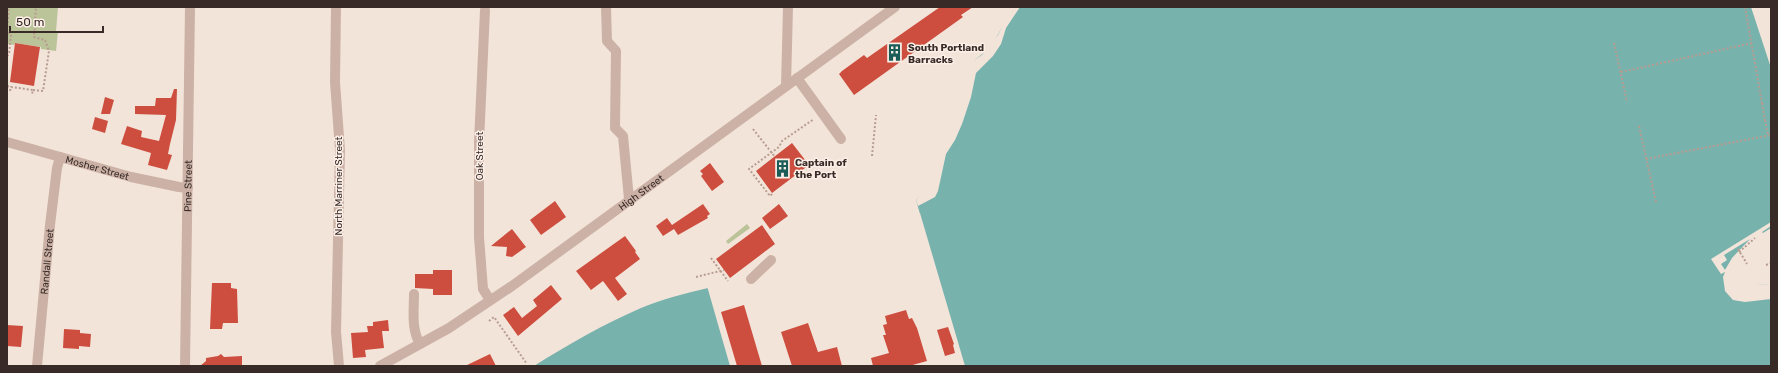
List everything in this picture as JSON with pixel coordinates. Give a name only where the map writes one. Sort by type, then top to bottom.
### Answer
[{"type":"street","name":"Pine Street","points":[[185,366],[190,7]]},
{"type":"street","name":"North Marriner Street","points":[[336,7],[335,82],[340,150],[336,332],[338,366]]},
{"type":"street","points":[[606,7],[607,41],[616,50],[615,128],[624,136],[629,199]]},
{"type":"street","points":[[786,86],[788,7]]},
{"type":"street","name":"High Street","points":[[380,366],[449,328],[512,286],[629,199],[894,7]]},
{"type":"street","name":"Oak Street","points":[[485,10],[479,142],[479,237],[484,290],[490,300]]},
{"type":"street","points":[[797,78],[841,139]]},
{"type":"street","name":"Mosher Street","points":[[7,142],[131,177],[179,188],[188,188]]},
{"type":"street","name":"Randall Street","points":[[37,366],[52,211],[60,157]]},
{"type":"street","points":[[751,279],[771,260]]},
{"type":"street","points":[[414,294],[414,328],[415,336],[420,344]]},
{"type":"path","points":[[7,56],[9,54],[11,35],[8,32],[9,7]]},
{"type":"path","points":[[7,86],[43,91],[49,51],[45,40],[34,37],[36,7]]},
{"type":"path","points":[[1745,7],[1768,135]]},
{"type":"path","points":[[1614,43],[1627,102]]},
{"type":"path","points":[[1620,72],[1752,43]]},
{"type":"path","points":[[10,91],[11,86]]},
{"type":"path","points":[[32,94],[33,90]]},
{"type":"path","points":[[872,156],[876,115]]},
{"type":"path","points":[[772,194],[770,196],[749,169],[779,146],[782,141],[815,118]]},
{"type":"path","points":[[1640,126],[1656,202]]},
{"type":"path","points":[[753,129],[775,157]]},
{"type":"path","points":[[1646,159],[1771,134]]},
{"type":"path","points":[[1747,264],[1738,250],[1755,238]]},
{"type":"path","points":[[711,258],[722,270],[728,281]]},
{"type":"path","points":[[1766,265],[1771,263]]},
{"type":"path","points":[[696,277],[722,270]]},
{"type":"path","points":[[489,321],[494,317],[527,364]]},
{"type":"green space","points":[[7,7],[58,7],[56,51],[15,43],[14,45],[7,44]]},
{"type":"green space","points":[[747,224],[750,228],[728,244],[726,241]]},
{"type":"water","points":[[1014,7],[1767,7],[1771,20],[1771,240],[1742,261],[1737,270],[1741,286],[1771,284],[1771,366],[534,366],[587,335],[641,308],[674,296],[708,288],[920,214],[916,200],[932,186],[954,129],[976,59],[990,48]]},
{"type":"pier","points":[[1012,7],[1020,7],[1006,28],[1001,44],[993,56],[976,73],[971,97],[962,124],[955,140],[946,154],[938,191],[935,197],[918,206],[916,200],[931,185],[942,150],[954,125],[968,76],[976,59],[982,55],[998,35]]},
{"type":"pier","points":[[1751,7],[1769,7],[1771,14],[1771,68]]},
{"type":"pier","points":[[920,213],[965,366],[730,366],[707,286]]},
{"type":"pier","points":[[1771,222],[1771,226],[1762,232],[1763,233],[1771,228],[1771,243],[1744,263],[1739,271],[1743,285],[1771,284],[1771,299],[1745,302],[1733,300],[1725,291],[1723,277],[1725,272],[1721,274],[1711,259]],"holes":[[[1750,239],[1732,258],[1725,270],[1721,264],[1727,260],[1724,255]]]},
{"type":"building","name":"South Portland Barracks","points":[[940,7],[973,7],[961,15],[963,17],[854,95],[839,74],[864,55],[867,58]]},
{"type":"building","points":[[15,43],[40,47],[34,86],[10,82]]},
{"type":"building","points":[[174,89],[177,89],[176,120],[168,154],[172,155],[167,170],[148,165],[151,153],[121,144],[127,126],[142,131],[141,137],[159,141],[166,115],[135,114],[135,106],[155,106],[156,98],[171,98]]},
{"type":"building","points":[[105,97],[114,100],[110,114],[101,114]]},
{"type":"building","points":[[95,117],[108,121],[105,133],[92,129]]},
{"type":"building","name":"Captain of the Port","points":[[792,143],[809,165],[772,193],[756,171]]},
{"type":"building","points":[[710,163],[724,182],[712,191],[701,176],[703,174],[700,171]]},
{"type":"building","points":[[555,201],[566,217],[541,235],[530,220]]},
{"type":"building","points":[[703,204],[710,214],[707,216],[708,218],[678,235],[674,229],[663,236],[656,226],[667,218],[672,225]]},
{"type":"building","points":[[779,204],[788,216],[770,229],[762,218]]},
{"type":"building","points":[[762,225],[775,244],[730,278],[716,259]]},
{"type":"building","points":[[512,229],[526,247],[512,257],[506,256],[507,247],[491,246]]},
{"type":"building","points":[[625,236],[640,259],[615,278],[627,294],[618,301],[603,281],[591,290],[576,271]]},
{"type":"building","points":[[433,270],[452,270],[452,295],[433,295],[433,289],[415,288],[415,274],[433,274]]},
{"type":"building","points":[[212,283],[231,283],[231,288],[237,289],[238,323],[223,323],[222,329],[210,329]]},
{"type":"building","points":[[551,285],[562,299],[518,336],[503,315],[514,307],[522,318],[537,306],[533,300]]},
{"type":"building","points":[[744,305],[762,366],[737,366],[721,312]]},
{"type":"building","points":[[906,310],[909,319],[912,318],[917,328],[927,361],[909,366],[873,366],[871,358],[889,353],[883,335],[886,335],[883,325],[887,324],[885,316]]},
{"type":"building","points":[[388,320],[389,331],[382,331],[384,348],[365,350],[366,357],[353,358],[351,333],[368,332],[367,326],[373,326],[373,322]]},
{"type":"building","points":[[808,323],[818,352],[837,347],[842,366],[792,366],[781,332]]},
{"type":"building","points":[[7,325],[23,326],[21,347],[7,346]]},
{"type":"building","points":[[948,327],[954,344],[955,353],[945,356],[937,330]]},
{"type":"building","points":[[64,329],[80,330],[80,333],[91,334],[90,347],[79,346],[79,349],[63,348]]},
{"type":"building","points":[[221,354],[224,357],[242,356],[242,366],[200,366],[206,361],[206,358]]},
{"type":"building","points":[[490,354],[496,366],[465,366]]},
{"type":"place","name":"South Portland Barracks","points":[[895,53]]},
{"type":"place","name":"Captain of the Port","points":[[782,168]]}]
